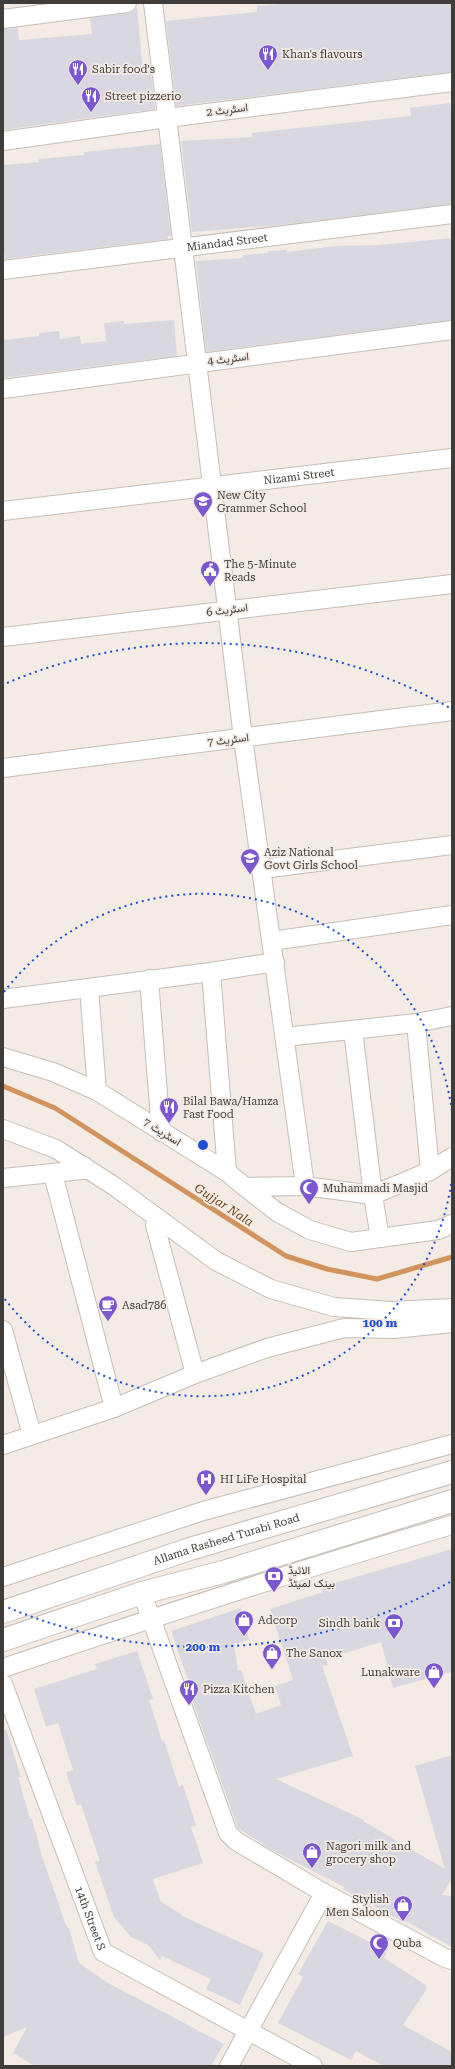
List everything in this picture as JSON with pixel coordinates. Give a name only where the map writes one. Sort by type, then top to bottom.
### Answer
[{"type":"main road","name":"Allama Rasheed Turabi Road","points":[[3,1612],[190,1549],[452,1472]]},
{"type":"main road","points":[[3,1640],[142,1593],[223,1572],[452,1501]]},
{"type":"street","points":[[3,19],[127,3]]},
{"type":"street","points":[[152,3],[198,363],[243,738],[305,1186]]},
{"type":"street","name":"اسٹریٹ 2","points":[[3,141],[167,118],[452,82]]},
{"type":"street","name":"Miandad Street","points":[[3,270],[452,214]]},
{"type":"street","name":"اسٹریٹ 4","points":[[3,389],[452,330]]},
{"type":"street","name":"Nizami Street","points":[[3,511],[213,485],[452,458]]},
{"type":"street","name":"اسٹریٹ 6","points":[[3,636],[452,584]]},
{"type":"street","name":"اسٹریٹ 7","points":[[3,768],[452,711]]},
{"type":"street","points":[[262,869],[452,845]]},
{"type":"street","points":[[272,942],[452,915]]},
{"type":"street","points":[[3,1000],[275,962]]},
{"type":"street","points":[[211,972],[227,1172]]},
{"type":"street","points":[[149,979],[161,1132]]},
{"type":"street","points":[[89,988],[97,1091]]},
{"type":"street","points":[[285,1037],[416,1023],[452,1016]]},
{"type":"street","points":[[416,1023],[430,1171]]},
{"type":"street","points":[[353,1030],[373,1195],[380,1238]]},
{"type":"street","name":"اسٹریٹ 7","points":[[3,1057],[53,1072],[97,1091],[227,1172],[277,1212],[310,1230],[351,1242],[438,1230],[452,1224]]},
{"type":"street","points":[[3,1129],[56,1149],[114,1186],[216,1261],[271,1289],[334,1307],[391,1311],[452,1312]]},
{"type":"street","points":[[245,1187],[305,1186],[373,1195],[430,1171],[452,1157]]},
{"type":"street","points":[[3,1178],[82,1170],[84,1166]]},
{"type":"street","points":[[53,1174],[114,1408]]},
{"type":"street","points":[[160,1220],[155,1225],[195,1374]]},
{"type":"street","points":[[391,1311],[394,1329]]},
{"type":"street","points":[[3,1444],[114,1408],[195,1374],[266,1348],[344,1328],[394,1329],[452,1312]]},
{"type":"street","points":[[3,1330],[32,1435]]},
{"type":"street","points":[[3,1577],[203,1511],[452,1444]]},
{"type":"street","points":[[3,1668],[151,1618],[362,1551],[452,1525]]},
{"type":"street","points":[[142,1593],[228,1833],[236,1841],[324,1893],[445,1958],[452,1960]]},
{"type":"street","name":"14th Street S","points":[[3,1684],[102,1952],[313,2066]]},
{"type":"street","points":[[230,2066],[324,1893]]},
{"type":"building","points":[[292,3],[452,3],[452,72],[176,106],[166,21],[257,12],[257,6]]},
{"type":"building","points":[[137,6],[143,74],[151,73],[155,109],[3,130],[3,29],[18,28],[19,40],[92,34],[90,18],[128,13],[134,11]]},
{"type":"building","points":[[450,103],[452,116],[452,204],[279,225],[192,232],[181,141],[252,137],[252,133],[411,116],[410,108]]},
{"type":"building","points":[[160,144],[171,236],[168,236],[168,239],[5,259],[3,245],[3,165],[39,162],[39,159],[84,155],[84,152]]},
{"type":"building","points":[[452,238],[452,320],[206,352],[196,261],[243,258],[243,255],[268,253],[267,251],[287,250],[287,252],[335,246],[379,245]]},
{"type":"building","points":[[174,320],[177,356],[3,378],[3,340],[39,336],[39,333],[59,331],[60,339],[80,336],[81,344],[106,341],[104,323],[124,321],[124,324]]},
{"type":"building","points":[[452,1549],[452,1672],[393,1688],[381,1642],[326,1659],[328,1665],[322,1666],[353,1756],[276,1779],[364,1820],[363,1821],[445,1869],[415,1766],[452,1755],[452,1879],[442,1895],[452,1896],[452,1947],[402,1919],[401,1921],[343,1889],[344,1887],[270,1849],[238,1828],[187,1686],[190,1685],[171,1631],[241,1608],[249,1640],[234,1644],[238,1671],[241,1670],[256,1714],[281,1705],[275,1686],[293,1680],[270,1609],[323,1592],[321,1587]]},
{"type":"building","points":[[137,1651],[153,1699],[149,1700],[162,1741],[164,1740],[179,1787],[183,1785],[196,1825],[191,1827],[203,1863],[153,1879],[161,1902],[181,1914],[180,1915],[264,1953],[240,2005],[206,1989],[211,1979],[162,1956],[160,1960],[148,1945],[131,1937],[114,1917],[95,1862],[100,1861],[81,1804],[77,1806],[66,1772],[73,1770],[58,1723],[46,1727],[34,1689],[97,1669],[95,1664]]},
{"type":"building","points":[[6,1729],[21,1777],[18,1777],[30,1819],[32,1819],[42,1856],[67,1928],[69,1928],[79,1963],[108,1983],[224,2044],[211,2066],[35,2066],[13,2053],[27,2027],[3,2037],[3,1730]]},
{"type":"building","points":[[328,1921],[370,1942],[389,1946],[384,1958],[426,1985],[426,1990],[403,2025],[452,2052],[452,2066],[384,2066],[356,2051],[351,2060],[278,2023],[303,1977],[298,1974]]},
{"type":"waterway","name":"Gujjar Nala","points":[[3,1086],[55,1108],[286,1256],[327,1269],[377,1279],[452,1257]]},
{"type":"place","name":"Khan's flavours","points":[[268,71]]},
{"type":"place","name":"Sabir food's","points":[[78,86]]},
{"type":"place","name":"Street pizzerio","points":[[91,113]]},
{"type":"place","name":"New City Grammer School","points":[[203,518]]},
{"type":"place","name":"The 5-Minute Reads","points":[[210,587]]},
{"type":"place","name":"Aziz National Govt Girls School","points":[[250,875]]},
{"type":"place","name":"Bilal Bawa/Hamza Fast Food","points":[[169,1124]]},
{"type":"place","name":"Muhammadi Masjid","points":[[309,1205]]},
{"type":"place","name":"Asad786","points":[[108,1322]]},
{"type":"place","name":"HI LiFe Hospital","points":[[206,1496]]},
{"type":"place","name":"الائیڈ بینک لمیٹڈ","points":[[274,1593]]},
{"type":"place","name":"Adcorp","points":[[244,1637]]},
{"type":"place","name":"Sindh bank","points":[[394,1640]]},
{"type":"place","name":"The Sanox","points":[[272,1670]]},
{"type":"place","name":"Lunakware","points":[[434,1689]]},
{"type":"place","name":"Pizza Kitchen","points":[[189,1706]]},
{"type":"place","name":"Nagori milk and grocery shop","points":[[312,1869]]},
{"type":"place","name":"Stylish Men Saloon","points":[[403,1922]]},
{"type":"place","name":"Quba","points":[[379,1960]]}]
